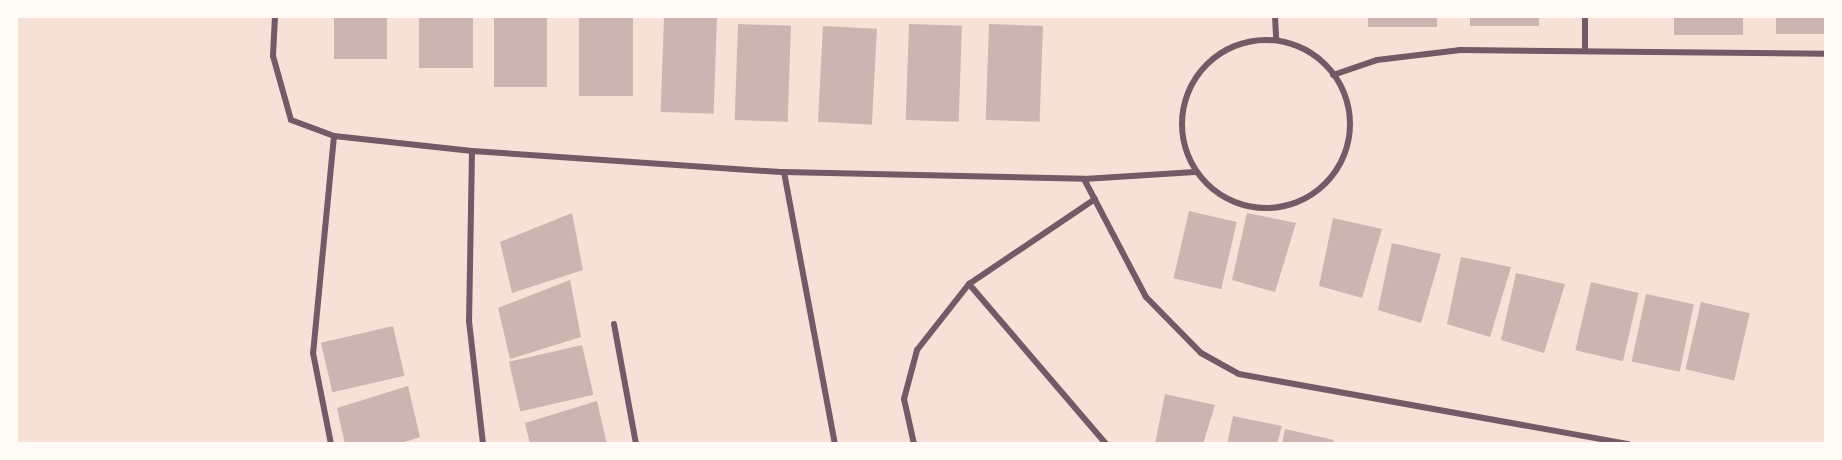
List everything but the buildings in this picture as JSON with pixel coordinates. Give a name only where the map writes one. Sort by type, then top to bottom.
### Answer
[{"type":"street","points":[[275,16],[273,56],[291,120],[334,136],[472,151],[784,172],[1084,179],[1195,172]]},
{"type":"street","points":[[1275,16],[1276,38]]},
{"type":"street","points":[[1585,16],[1585,51]]},
{"type":"street","points":[[1276,38],[1321,57],[1333,75],[1348,97],[1350,145],[1325,187],[1281,208],[1233,203],[1195,172],[1180,126],[1192,80],[1228,47],[1276,38]]},
{"type":"street","points":[[1333,75],[1377,60],[1425,52],[1826,54]]},
{"type":"street","points":[[331,444],[313,353],[334,136]]},
{"type":"street","points":[[472,151],[469,321],[483,444]]},
{"type":"street","points":[[784,172],[835,444]]},
{"type":"street","points":[[1084,179],[1146,297],[1201,353],[1239,374],[1629,444]]},
{"type":"street","points":[[914,444],[904,399],[917,350],[969,284],[1095,199]]},
{"type":"street","points":[[969,284],[1106,444]]},
{"type":"street","points":[[614,324],[636,444]]}]
